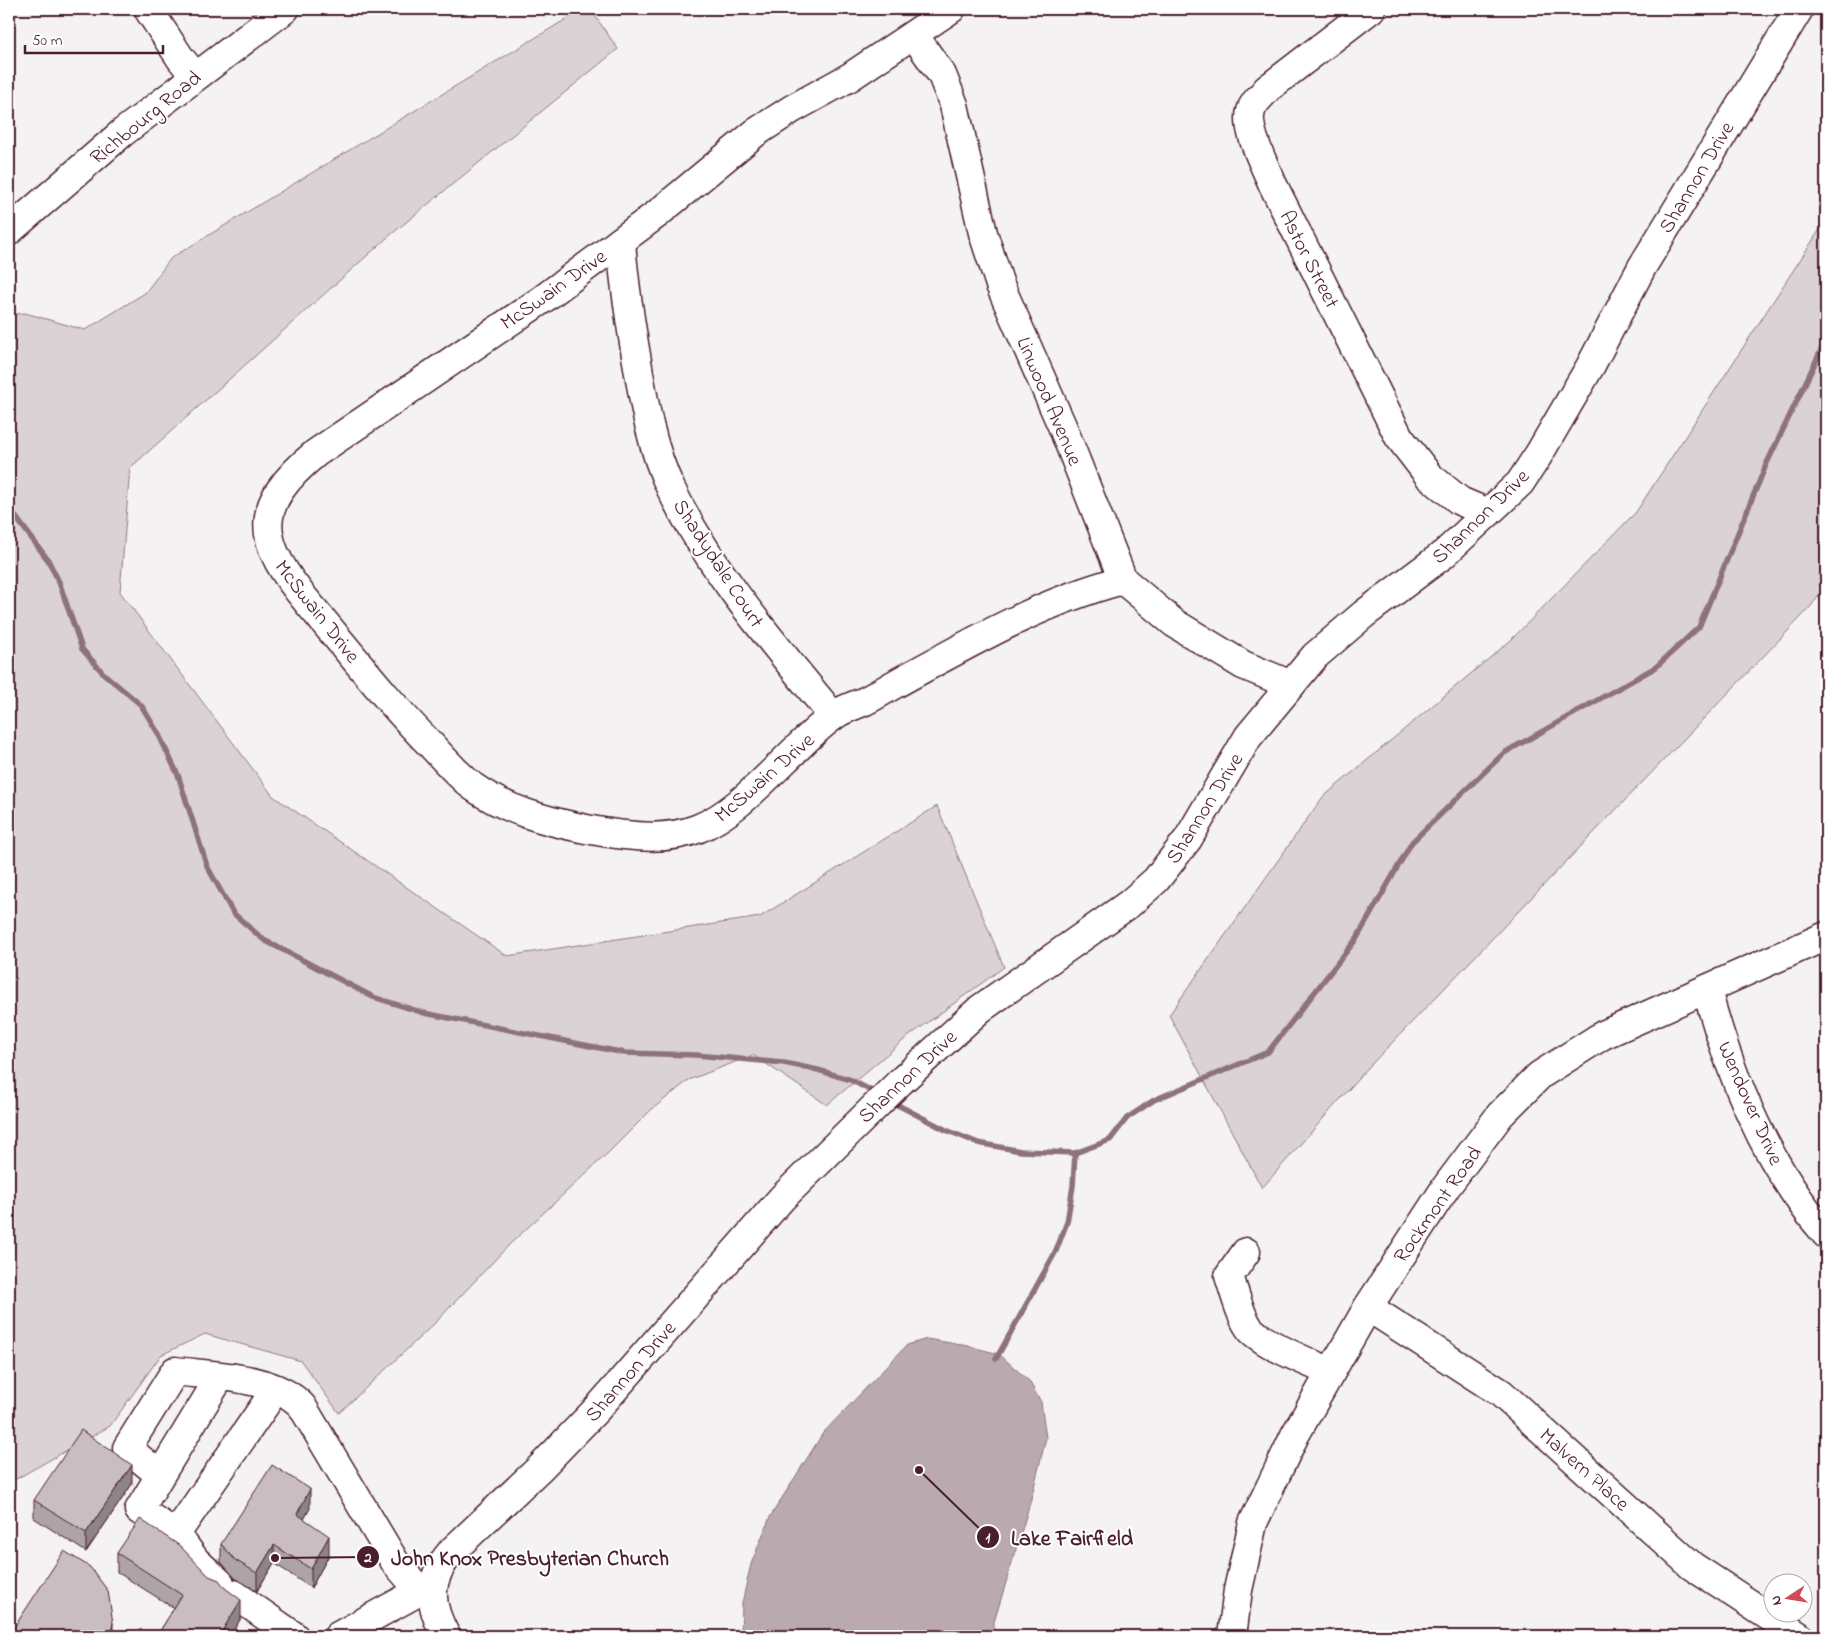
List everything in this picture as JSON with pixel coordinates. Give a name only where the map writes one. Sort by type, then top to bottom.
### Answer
[{"type":"street","points":[[148,9],[181,59],[195,76]]},
{"type":"street","name":"Richbourg Road","points":[[9,231],[122,133],[285,9]]},
{"type":"street","name":"McSwain Drive","points":[[951,9],[850,77],[792,109],[755,133],[621,241],[542,299],[301,466],[281,487],[271,507],[268,534],[273,552],[292,583],[412,726],[473,786],[501,804],[528,814],[622,836],[661,837],[693,831],[712,823],[728,812],[833,716],[944,657],[1068,596],[1122,580]]},
{"type":"street","name":"Astor Street","points":[[1371,9],[1267,89],[1253,105],[1250,120],[1256,146],[1273,185],[1399,437],[1429,476],[1460,501],[1488,513]]},
{"type":"street","name":"Shannon Drive","points":[[446,1636],[426,1594],[440,1564],[452,1551],[540,1468],[597,1409],[782,1198],[900,1082],[980,1009],[1129,904],[1156,880],[1188,839],[1248,737],[1315,656],[1330,641],[1444,554],[1520,483],[1540,454],[1642,267],[1799,9]]},
{"type":"street","name":"Linwood Avenue","points":[[914,35],[942,75],[954,105],[982,233],[1000,285],[1063,428],[1122,580],[1174,623],[1243,665],[1291,685]]},
{"type":"street","name":"Shadydale Court","points":[[621,241],[624,287],[643,399],[656,449],[670,487],[692,530],[760,627],[833,716]]},
{"type":"street","name":"Rockmont Road","points":[[1232,1636],[1238,1590],[1253,1523],[1295,1435],[1368,1307],[1446,1186],[1500,1115],[1525,1088],[1558,1062],[1603,1035],[1826,936]]},
{"type":"street","name":"Wendover Drive","points":[[1707,990],[1731,1065],[1755,1122],[1786,1179],[1826,1234]]},
{"type":"street","points":[[1246,1252],[1229,1276],[1251,1330],[1290,1354],[1331,1372]]},
{"type":"street","name":"Malvern Place","points":[[1368,1307],[1501,1393],[1692,1566],[1798,1636]]},
{"type":"street","points":[[160,1475],[127,1448],[175,1371],[220,1376],[269,1385],[292,1396],[302,1406],[395,1562],[426,1594],[338,1636]]},
{"type":"street","points":[[220,1376],[139,1510],[176,1534],[196,1562],[227,1588],[294,1636]]},
{"type":"street","points":[[176,1534],[276,1389]]},
{"type":"shaded area","points":[[583,9],[590,9],[618,49],[388,237],[130,468],[120,592],[273,796],[507,956],[760,917],[937,806],[1004,967],[905,1039],[827,1105],[753,1055],[689,1080],[651,1110],[609,1152],[509,1245],[435,1323],[339,1413],[301,1361],[205,1334],[161,1355],[110,1426],[9,1483],[9,315],[25,313],[85,330],[145,293],[171,258]]},
{"type":"shaded area","points":[[1826,220],[1826,587],[1807,611],[1365,1071],[1262,1188],[1169,1015],[1322,798],[1510,641],[1636,512]]},
{"type":"shaded area","points":[[927,1339],[968,1346],[999,1354],[1029,1381],[1041,1402],[1046,1438],[1030,1503],[994,1622],[994,1636],[741,1636],[742,1603],[751,1564],[770,1517],[823,1433],[907,1345]]},
{"type":"building","points":[[81,1430],[132,1465],[86,1533],[34,1500]]},
{"type":"building","points":[[272,1465],[310,1489],[297,1514],[329,1536],[311,1569],[274,1545],[257,1573],[235,1560],[221,1544]]},
{"type":"building","points":[[140,1519],[180,1546],[209,1576],[219,1580],[225,1588],[241,1600],[219,1636],[157,1636],[182,1595],[117,1553]]},
{"type":"building","points":[[64,1551],[90,1567],[108,1591],[113,1623],[110,1636],[27,1636],[13,1629]]},
{"type":"waterway","points":[[892,1102],[946,1130],[978,1143],[1021,1151],[1075,1153],[1110,1140],[1127,1118],[1154,1100],[1268,1052],[1357,938],[1412,842],[1504,753],[1656,667],[1699,627],[1766,465],[1826,340]]},
{"type":"waterway","points":[[9,508],[48,560],[59,582],[82,649],[104,674],[141,705],[158,733],[178,775],[207,866],[233,913],[264,940],[373,997],[424,1013],[625,1053],[696,1055],[784,1063],[818,1070],[851,1080],[877,1094]]},
{"type":"waterway","points":[[996,1359],[1056,1251],[1067,1222],[1073,1186],[1075,1153]]},
{"type":"place","name":"Lake Fairfield","points":[[919,1470]]},
{"type":"place","name":"John Knox Presbyterian Church","points":[[275,1558]]}]
